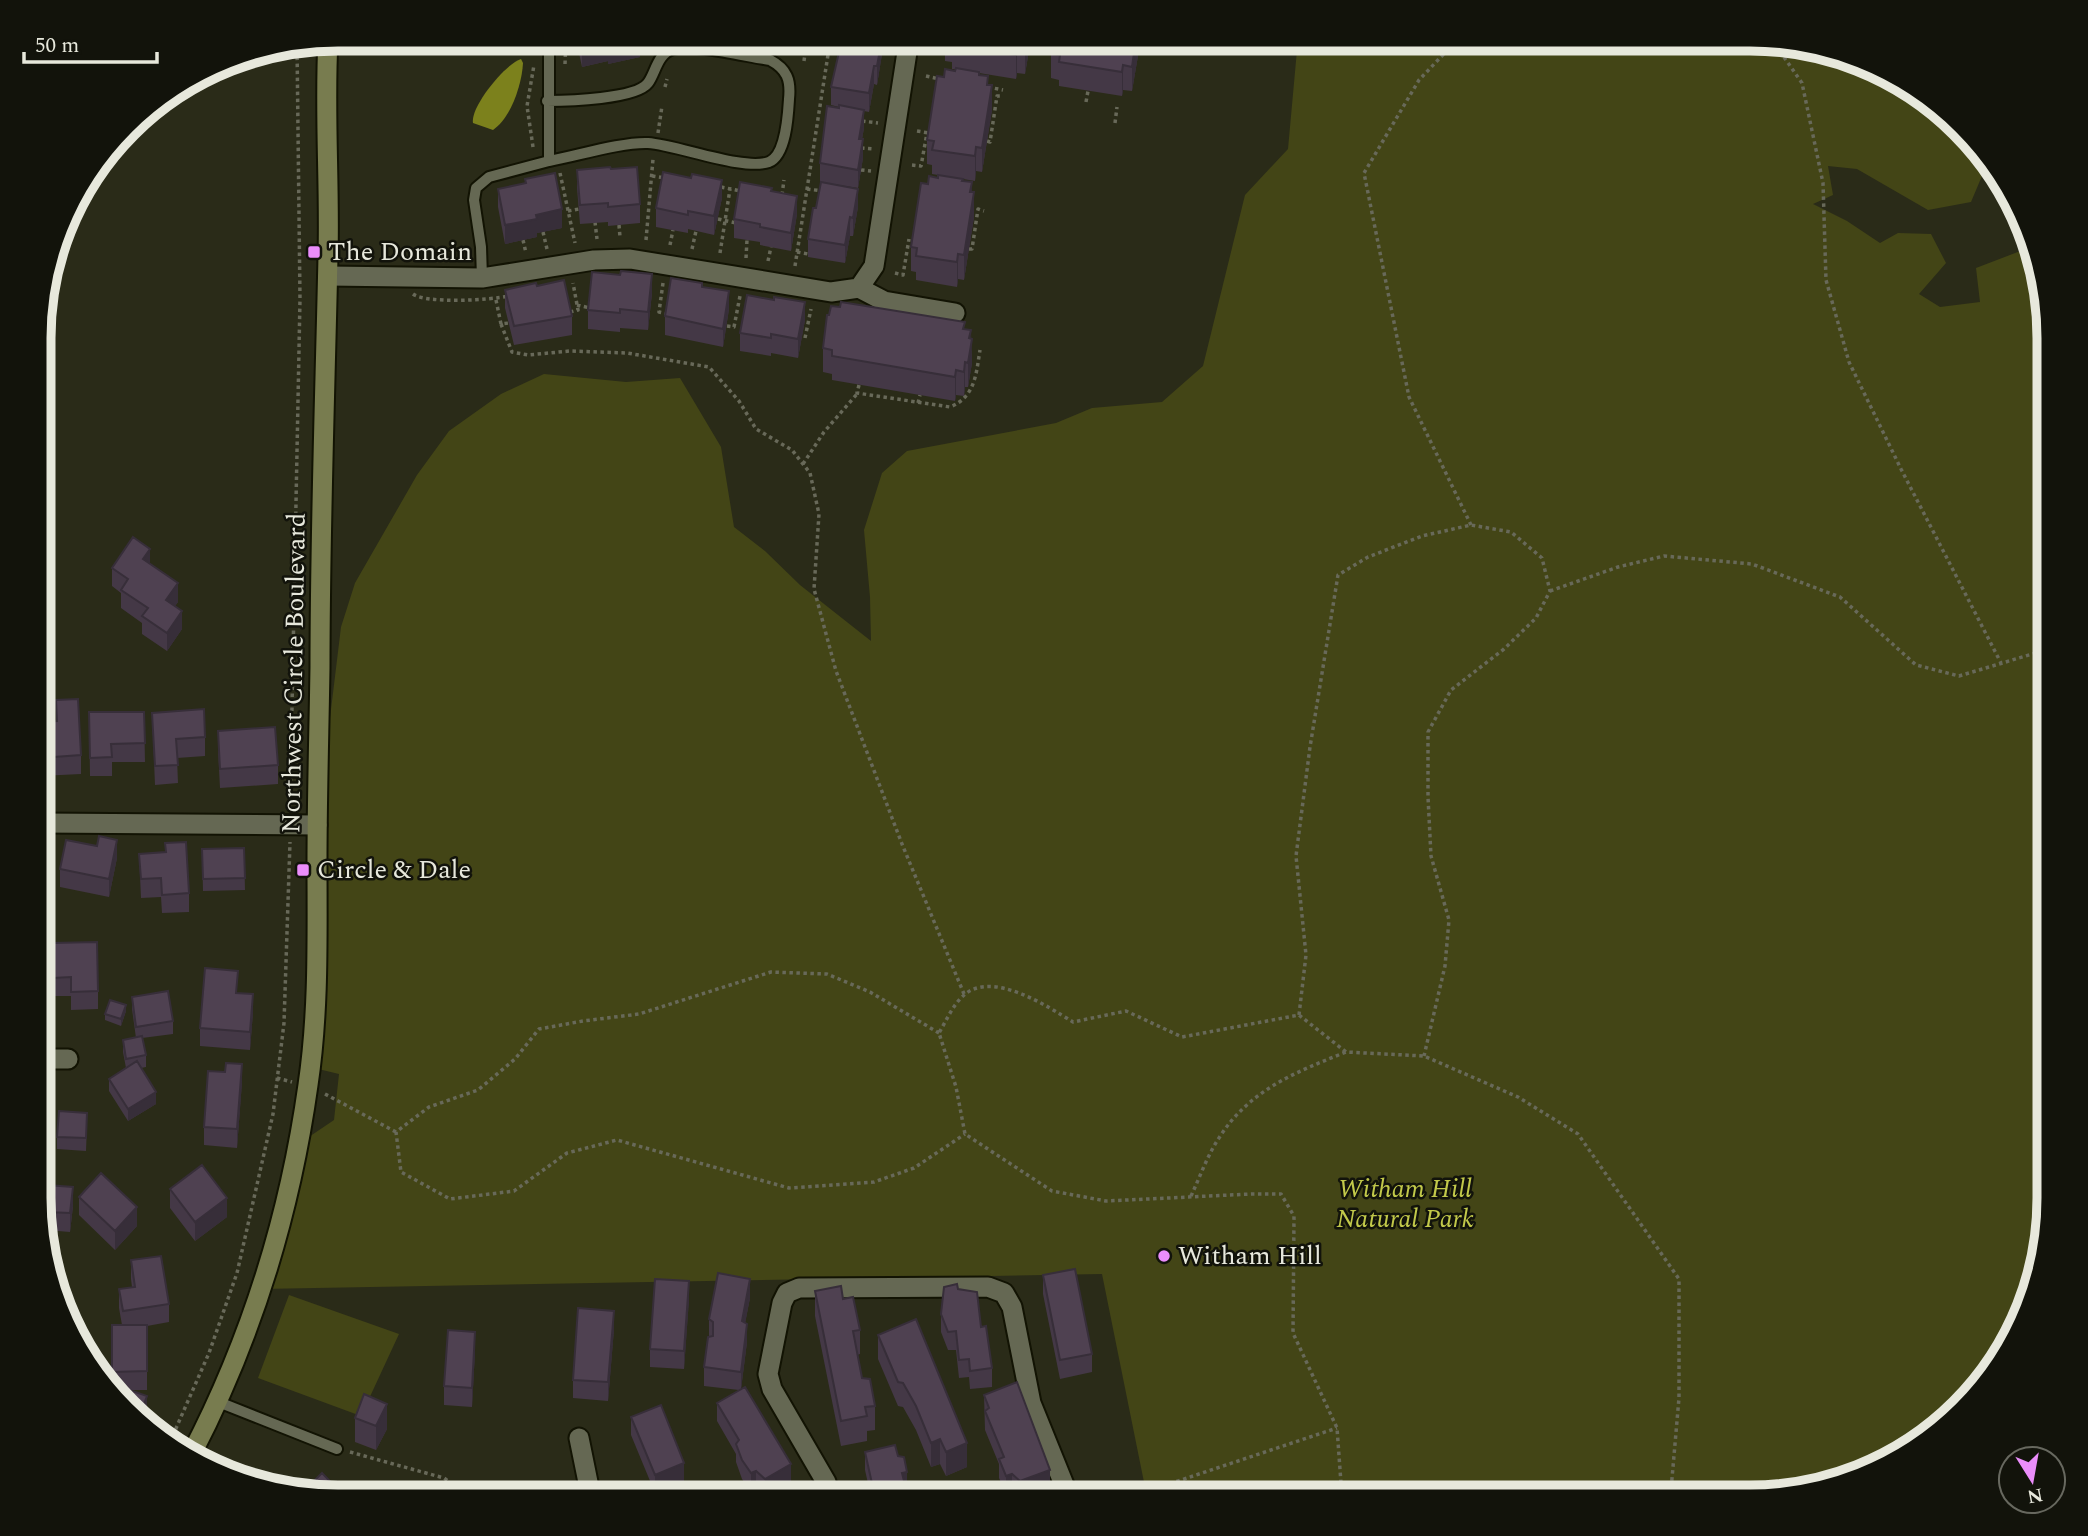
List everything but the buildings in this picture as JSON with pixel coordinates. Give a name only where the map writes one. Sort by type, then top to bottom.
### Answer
[{"type":"main road","name":"Northwest Circle Boulevard","points":[[194,1447],[250,1320],[274,1248],[290,1184],[308,1086],[317,978],[317,825],[328,276],[328,51]]},
{"type":"street","points":[[859,288],[874,266],[907,51]]},
{"type":"street","points":[[328,276],[482,278],[594,260],[630,259],[831,292],[859,288],[884,301],[956,313]]},
{"type":"street","points":[[51,823],[317,825]]},
{"type":"street","points":[[51,1059],[68,1059]]},
{"type":"street","points":[[826,1485],[772,1389],[768,1374],[782,1303],[787,1293],[799,1288],[988,1287],[1004,1293],[1012,1307],[1031,1403],[1064,1485]]},
{"type":"street","points":[[579,1438],[589,1485]]},
{"type":"lane","points":[[549,51],[549,161]]},
{"type":"lane","points":[[547,101],[586,100],[640,90],[648,83],[654,69],[669,51]]},
{"type":"lane","points":[[482,278],[481,247],[474,200],[476,188],[489,177],[549,161],[648,143],[751,164],[770,162],[782,151],[790,89],[788,76],[780,65],[770,60],[712,51]]},
{"type":"lane","points":[[216,1401],[337,1449]]},
{"type":"path","points":[[804,61],[806,51]]},
{"type":"path","points":[[794,266],[829,51]]},
{"type":"path","points":[[1447,51],[1419,80],[1364,173],[1409,397],[1471,525]]},
{"type":"path","points":[[1781,52],[1802,83],[1824,184],[1826,280],[1849,362],[2001,663]]},
{"type":"path","points":[[290,808],[300,299],[297,53]]},
{"type":"path","points":[[533,147],[527,106],[534,63]]},
{"type":"path","points":[[926,76],[947,80]]},
{"type":"path","points":[[981,86],[1003,90]]},
{"type":"path","points":[[1086,102],[1088,91]]},
{"type":"path","points":[[987,141],[990,142],[997,96],[1002,96]]},
{"type":"path","points":[[657,135],[662,106]]},
{"type":"path","points":[[1115,123],[1117,107]]},
{"type":"path","points":[[819,114],[828,116]]},
{"type":"path","points":[[860,120],[878,123]]},
{"type":"path","points":[[912,165],[921,166],[930,133],[917,131]]},
{"type":"path","points":[[861,148],[874,149]]},
{"type":"path","points":[[646,240],[653,159]]},
{"type":"path","points":[[861,170],[871,171]]},
{"type":"path","points":[[560,173],[575,243]]},
{"type":"path","points":[[652,176],[665,178]]},
{"type":"path","points":[[784,180],[781,197],[805,201]]},
{"type":"path","points":[[717,187],[743,191]]},
{"type":"path","points":[[720,253],[730,189]]},
{"type":"path","points":[[807,189],[828,192]]},
{"type":"path","points":[[556,199],[565,197]]},
{"type":"path","points":[[639,207],[659,213]]},
{"type":"path","points":[[568,211],[579,209]]},
{"type":"path","points":[[969,249],[978,209],[984,211]]},
{"type":"path","points":[[718,219],[736,223]]},
{"type":"path","points":[[595,222],[597,239]]},
{"type":"path","points":[[619,225],[620,237]]},
{"type":"path","points":[[670,245],[673,230]]},
{"type":"path","points":[[692,248],[696,231]]},
{"type":"path","points":[[543,232],[547,249]]},
{"type":"path","points":[[794,235],[799,236]]},
{"type":"path","points":[[900,237],[916,240]]},
{"type":"path","points":[[895,273],[903,275],[909,239]]},
{"type":"path","points":[[523,240],[526,253]]},
{"type":"path","points":[[746,258],[747,240]]},
{"type":"path","points":[[768,261],[771,247]]},
{"type":"path","points":[[797,252],[808,254]]},
{"type":"path","points":[[563,285],[579,281]]},
{"type":"path","points":[[656,282],[671,285]]},
{"type":"path","points":[[567,312],[578,310],[573,283]]},
{"type":"path","points":[[659,309],[663,283]]},
{"type":"path","points":[[409,291],[417,298],[434,299],[495,299],[513,296]]},
{"type":"path","points":[[728,295],[747,297]]},
{"type":"path","points":[[727,326],[734,327],[740,296]]},
{"type":"path","points":[[495,299],[512,352],[528,355],[570,351],[627,352],[709,367],[739,401],[756,429],[792,450],[810,473],[819,514],[814,589],[836,671],[964,994]]},
{"type":"path","points":[[577,305],[590,308]]},
{"type":"path","points":[[650,308],[668,314]]},
{"type":"path","points":[[805,338],[811,309],[824,311]]},
{"type":"path","points":[[501,324],[509,323]]},
{"type":"path","points":[[857,393],[942,407],[960,403],[974,385],[980,350]]},
{"type":"path","points":[[803,464],[824,432],[857,393],[859,385]]},
{"type":"path","points":[[918,403],[920,395]]},
{"type":"path","points":[[1299,1015],[1306,955],[1296,856],[1310,747],[1338,575],[1368,557],[1422,536],[1471,525],[1511,532],[1542,558],[1550,591],[1536,618],[1504,649],[1451,690],[1428,732],[1431,856],[1448,920],[1445,966],[1424,1056]]},
{"type":"path","points":[[1550,591],[1618,567],[1664,556],[1752,564],[1840,597],[1916,665],[1959,676],[2037,652]]},
{"type":"path","points":[[174,1434],[209,1353],[237,1273],[273,1114],[284,1023],[290,840]]},
{"type":"path","points":[[396,1132],[429,1107],[478,1090],[515,1059],[539,1029],[639,1014],[771,972],[827,974],[870,992],[939,1033],[956,1087],[965,1134],[1052,1191],[1106,1201],[1281,1194],[1294,1216],[1293,1332],[1337,1428],[1341,1485]]},
{"type":"path","points":[[939,1033],[964,994],[986,984],[1033,997],[1073,1021],[1126,1011],[1182,1037],[1299,1015],[1346,1052]]},
{"type":"path","points":[[1191,1197],[1219,1138],[1244,1105],[1288,1075],[1346,1052],[1424,1056],[1518,1097],[1578,1134],[1679,1279],[1679,1398],[1671,1485]]},
{"type":"path","points":[[277,1078],[308,1086],[396,1132]]},
{"type":"path","points":[[396,1132],[401,1172],[450,1199],[514,1191],[567,1153],[617,1140],[789,1188],[874,1182],[914,1168],[965,1134]]},
{"type":"path","points":[[1166,1485],[1337,1428]]},
{"type":"path","points":[[337,1449],[444,1478],[454,1485]]},
{"type":"green space","name":"Witham Hill Natural Park","points":[[1297,51],[1769,51],[1806,56],[1843,66],[1894,89],[1940,122],[1984,171],[1971,202],[1928,210],[1857,169],[1828,166],[1833,195],[1813,204],[1847,221],[1880,243],[1898,233],[1931,234],[1946,263],[1919,294],[1940,307],[1980,302],[1976,268],[2023,250],[2035,300],[2037,1217],[2027,1273],[2008,1325],[1989,1358],[1966,1388],[1940,1414],[1894,1447],[1843,1470],[1788,1483],[1145,1485],[1102,1274],[260,1289],[297,1145],[334,1120],[339,1074],[310,1067],[317,825],[341,627],[355,583],[417,475],[449,431],[501,394],[544,374],[626,382],[680,378],[721,447],[734,527],[765,551],[800,585],[871,641],[864,530],[882,473],[907,451],[1056,423],[1092,408],[1162,402],[1203,366],[1245,195],[1288,149]]},
{"type":"green space","points":[[289,1295],[399,1334],[361,1416],[258,1378]]},
{"type":"shaded area","points":[[521,59],[523,63],[518,90],[499,125],[493,130],[473,123],[477,107],[490,87],[506,69]]},
{"type":"place","name":"The Domain","points":[[314,252]]},
{"type":"place","name":"Circle & Dale","points":[[303,870]]},
{"type":"place","name":"Witham Hill","points":[[1164,1256]]}]
